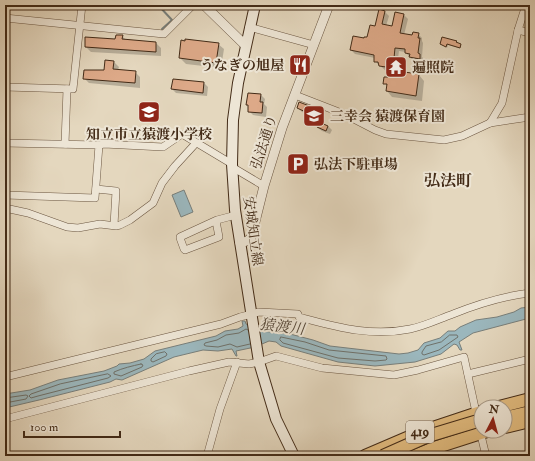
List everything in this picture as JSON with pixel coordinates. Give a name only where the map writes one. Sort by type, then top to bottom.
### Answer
[{"type":"highway","points":[[513,403],[530,399]]},
{"type":"highway","points":[[513,411],[530,406]]},
{"type":"highway","points":[[513,416],[530,412]]},
{"type":"highway","points":[[513,425],[530,421]]},
{"type":"highway","name":"419","points":[[365,456],[420,432],[473,423]]},
{"type":"highway","name":"419","points":[[383,456],[428,436],[473,424]]},
{"type":"highway","name":"419","points":[[398,456],[473,425]]},
{"type":"highway","name":"419","points":[[414,456],[434,448],[473,426]]},
{"type":"main road","name":"安城知立線","points":[[255,5],[245,45],[233,120],[232,166],[236,216],[259,360],[276,419],[294,456]]},
{"type":"street","points":[[5,87],[73,89],[82,5]]},
{"type":"street","points":[[5,18],[80,24],[164,34],[193,5]]},
{"type":"street","points":[[204,5],[245,45]]},
{"type":"street","name":"弘法通り","points":[[240,243],[251,238],[264,186],[282,128],[329,5]]},
{"type":"street","points":[[490,123],[502,104],[518,30],[526,5]]},
{"type":"street","points":[[249,27],[314,45]]},
{"type":"street","points":[[518,30],[530,33]]},
{"type":"street","points":[[65,144],[67,89]]},
{"type":"street","points":[[295,95],[344,114],[386,134],[444,140],[462,136],[490,123],[530,117]]},
{"type":"street","points":[[5,143],[104,144],[163,147],[182,134],[264,186]]},
{"type":"street","points":[[5,208],[28,213],[67,227],[78,228],[100,224],[116,226],[126,223],[153,203],[162,182],[174,166],[196,143]]},
{"type":"street","points":[[5,195],[96,198],[99,145]]},
{"type":"street","points":[[96,190],[116,190],[114,225]]},
{"type":"street","points":[[216,221],[219,237],[185,250],[184,249],[180,237],[216,221],[236,216]]},
{"type":"street","points":[[5,377],[221,324],[240,317],[252,317],[259,312],[298,314],[299,317],[346,329],[375,333],[410,329],[431,323],[478,305],[505,297],[530,293]]},
{"type":"street","points":[[5,419],[189,371],[229,362],[248,364],[276,356],[322,368],[394,375],[418,370],[464,356],[475,399]]},
{"type":"street","points":[[468,374],[530,359]]},
{"type":"street","points":[[208,456],[220,410],[237,362]]},
{"type":"street","points":[[484,439],[486,456]]},
{"type":"water","points":[[184,190],[193,212],[181,217],[172,195]]},
{"type":"water","points":[[530,307],[530,319],[473,333],[459,342],[462,350],[454,344],[441,354],[415,362],[375,366],[338,362],[281,346],[276,342],[269,341],[255,347],[236,351],[237,356],[232,349],[218,351],[203,350],[174,357],[122,380],[116,379],[110,382],[5,408],[5,394],[30,390],[58,380],[104,371],[119,364],[144,359],[155,351],[216,336],[225,331],[238,329],[243,326],[242,321],[245,321],[246,324],[261,331],[290,334],[330,346],[399,354],[418,350],[424,343],[440,338],[448,331],[455,331],[460,327],[476,320],[497,317],[514,312],[521,308]]},
{"type":"building","points":[[379,9],[385,11],[382,24],[392,26],[395,12],[404,14],[400,33],[412,35],[413,32],[419,33],[418,38],[420,38],[418,53],[420,54],[420,59],[409,57],[410,54],[405,53],[405,49],[395,48],[393,68],[379,66],[378,62],[374,62],[374,55],[350,50],[353,36],[364,38],[367,37],[370,25],[375,26]]},
{"type":"building","points":[[116,35],[123,35],[122,39],[156,42],[156,52],[85,47],[85,37],[115,39]]},
{"type":"building","points":[[442,37],[457,41],[456,42],[461,44],[460,48],[447,44],[446,47],[440,44]]},
{"type":"building","points":[[185,39],[219,43],[216,63],[179,58],[181,40],[185,41]]},
{"type":"building","points":[[105,60],[114,61],[113,69],[136,71],[135,83],[83,79],[84,70],[104,70]]},
{"type":"building","points":[[389,70],[419,74],[416,96],[386,91],[387,84],[383,84],[384,77],[388,77]]},
{"type":"building","points":[[173,79],[204,82],[203,93],[171,89]]},
{"type":"building","points":[[248,93],[261,94],[260,102],[263,102],[262,113],[248,112],[248,105],[246,105]]},
{"type":"building","points":[[299,102],[320,110],[315,124],[305,119],[308,113],[297,108]]},
{"type":"building","points":[[319,122],[328,126],[326,131],[317,127]]},
{"type":"waterway","points":[[158,5],[172,20],[162,29]]},
{"type":"place","name":"うなぎの旭屋","points":[[300,65]]},
{"type":"place","name":"遍照院","points":[[396,67]]},
{"type":"place","name":"知立市立猿渡小学校","points":[[149,112]]},
{"type":"place","name":"三幸会 猿渡保育園","points":[[314,116]]},
{"type":"place","name":"弘法下駐車場","points":[[298,164]]},
{"type":"district","name":"弘法町","points":[[448,181]]},
{"type":"water label","name":"猿渡川","points":[[282,327]]}]
